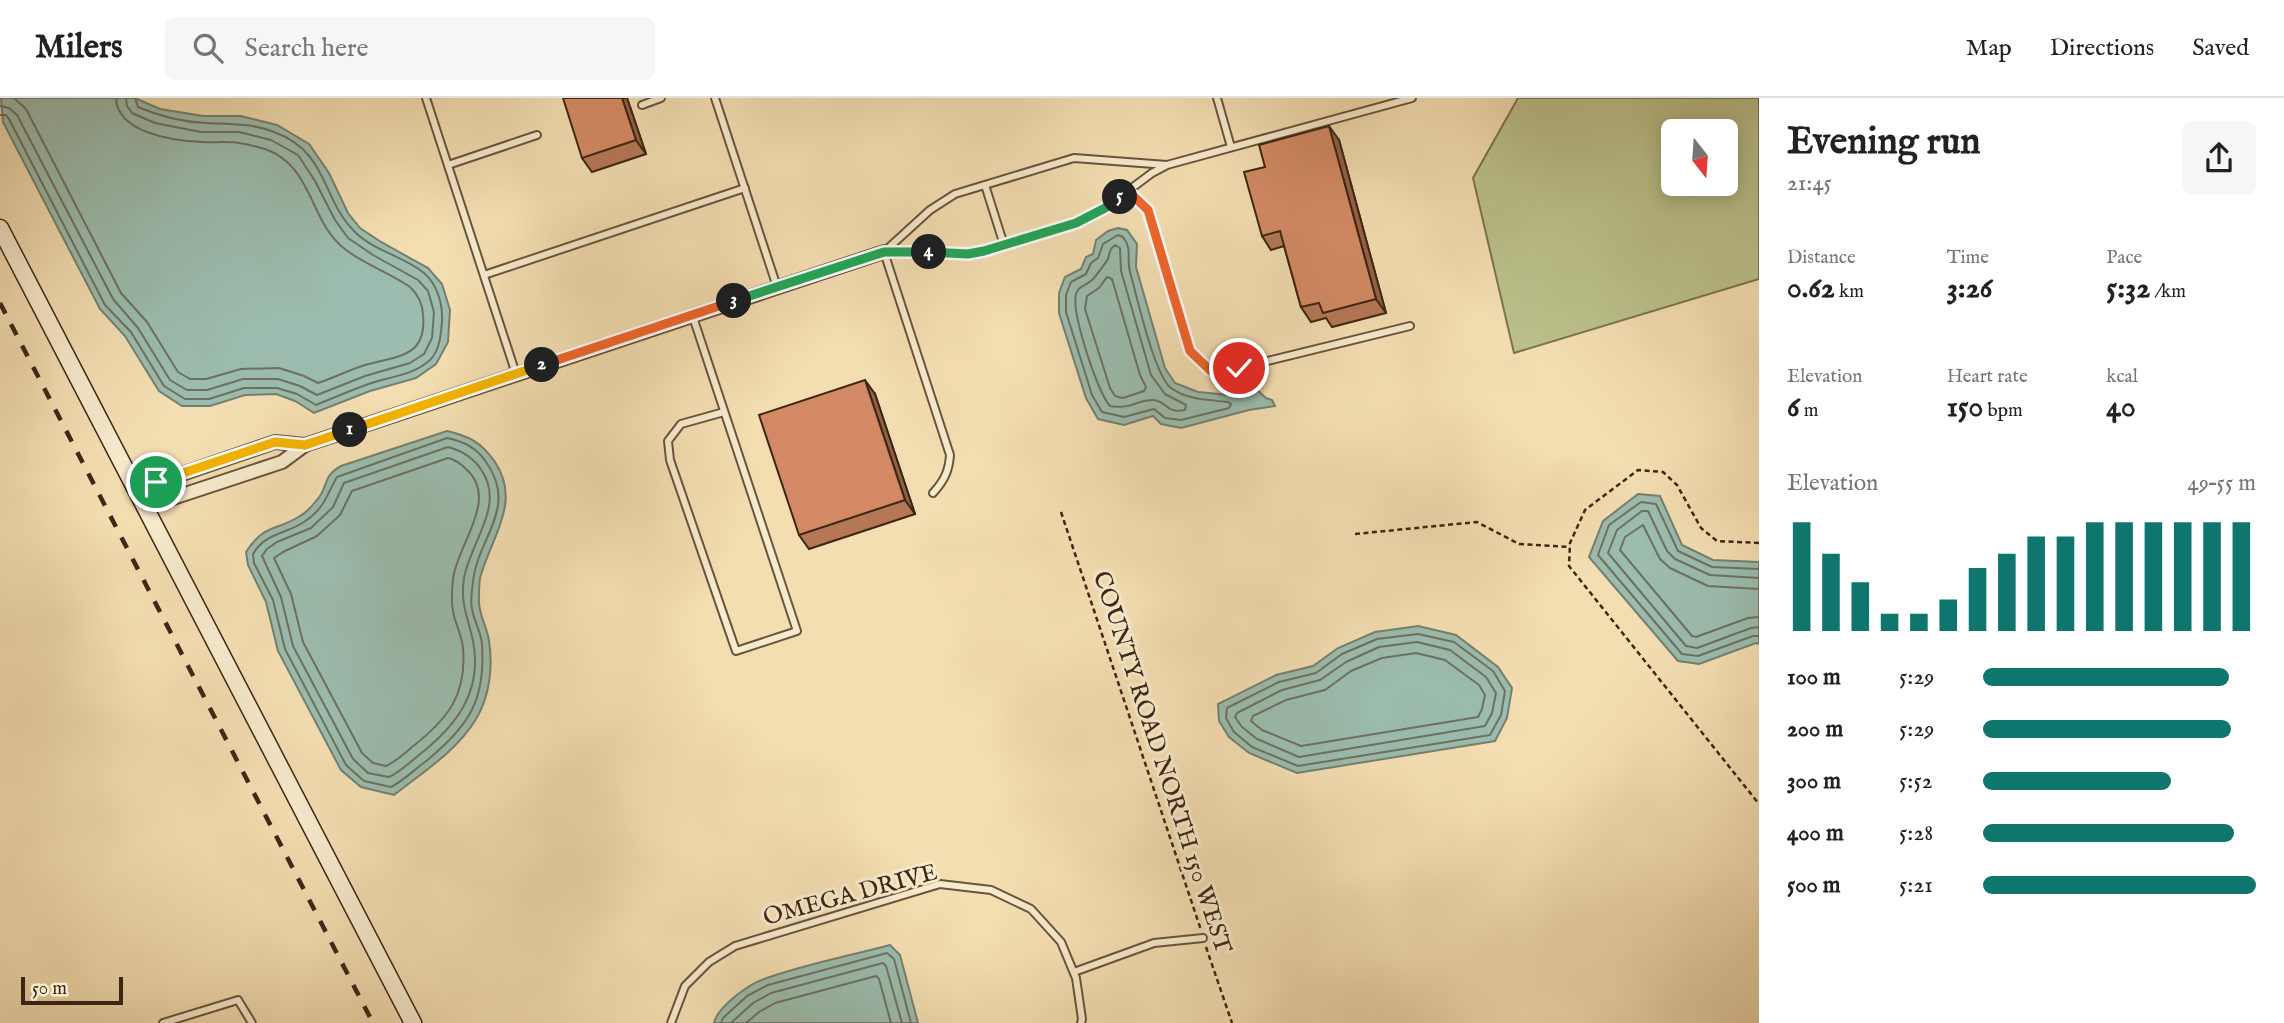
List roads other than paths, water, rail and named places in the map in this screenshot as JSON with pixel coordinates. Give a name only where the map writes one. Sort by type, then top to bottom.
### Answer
[{"type":"main road","points":[[0,228],[413,1023]]},
{"type":"street","points":[[141,499],[164,501],[282,462],[305,445],[884,252]]},
{"type":"street","points":[[141,499],[156,482],[275,442],[305,445]]},
{"type":"lane","points":[[426,98],[516,374]]},
{"type":"lane","points":[[642,105],[661,98]]},
{"type":"lane","points":[[715,98],[777,287]]},
{"type":"lane","points":[[1217,98],[1231,148]]},
{"type":"lane","points":[[884,252],[968,254],[1004,245],[1076,223],[1105,208],[1167,165],[1391,101],[1412,98]]},
{"type":"lane","points":[[448,165],[537,135]]},
{"type":"lane","points":[[884,252],[930,210],[955,194],[1074,158],[1167,165]]},
{"type":"lane","points":[[985,185],[1004,245]]},
{"type":"lane","points":[[484,275],[745,188]]},
{"type":"lane","points":[[1128,191],[1148,210],[1190,351],[1211,371],[1239,368],[1410,326]]},
{"type":"lane","points":[[884,252],[950,455],[949,467],[943,481],[933,493]]},
{"type":"lane","points":[[692,315],[797,631],[736,651],[670,460],[668,441],[681,424],[724,412]]},
{"type":"lane","name":"OMEGA DRIVE","points":[[671,1023],[685,986],[709,962],[735,946],[940,884],[991,890],[1031,909],[1061,942],[1074,972],[1081,1023]]},
{"type":"lane","points":[[1074,972],[1154,943],[1203,938]]},
{"type":"lane","points":[[163,1023],[238,1000],[252,1023]]},
{"type":"water","points":[[1,98],[135,98],[160,109],[203,116],[241,116],[277,125],[309,144],[329,173],[348,213],[360,228],[428,268],[442,284],[450,310],[448,342],[436,364],[416,378],[370,391],[314,413],[295,401],[276,394],[245,395],[210,406],[182,406],[159,391],[125,336],[100,309],[3,122]]},
{"type":"water","points":[[1118,228],[1127,230],[1137,244],[1136,267],[1165,368],[1175,383],[1198,392],[1229,395],[1255,388],[1272,400],[1275,406],[1181,428],[1161,424],[1153,416],[1124,425],[1098,419],[1086,398],[1059,313],[1059,293],[1065,277],[1081,269],[1086,257],[1093,254],[1096,240],[1108,231]]},
{"type":"water","points":[[447,431],[462,435],[485,449],[503,477],[506,492],[502,520],[479,583],[479,604],[490,651],[489,681],[485,701],[468,731],[439,760],[394,795],[361,787],[341,770],[278,651],[266,602],[248,565],[246,552],[259,536],[307,511],[323,492],[330,474],[341,466]]},
{"type":"water","points":[[1638,494],[1660,496],[1682,545],[1713,560],[1759,562],[1759,644],[1699,664],[1678,661],[1589,557],[1603,521]]},
{"type":"water","points":[[1418,626],[1456,635],[1498,667],[1512,688],[1507,718],[1495,741],[1297,773],[1249,753],[1229,737],[1219,721],[1218,704],[1276,675],[1313,666],[1338,648],[1375,632]]},
{"type":"water","points":[[890,945],[900,955],[918,1023],[714,1023],[728,1003],[760,981],[797,968]]},
{"type":"railway","points":[[0,303],[373,1023]]}]
